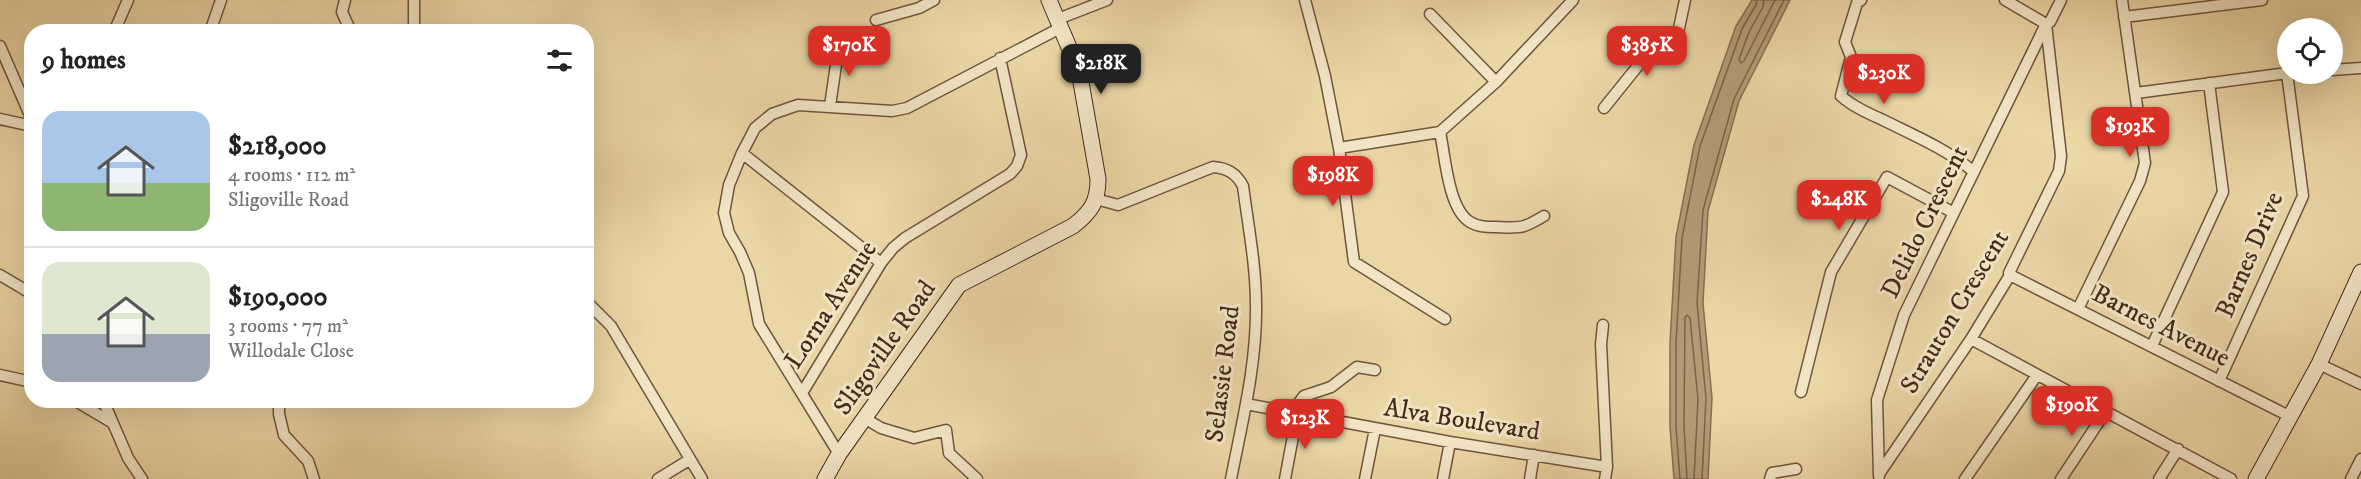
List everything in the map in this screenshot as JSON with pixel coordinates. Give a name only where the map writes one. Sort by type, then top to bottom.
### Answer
[{"type":"street","points":[[118,24],[128,0]]},
{"type":"street","points":[[213,24],[221,0]]},
{"type":"street","points":[[345,0],[342,12],[347,24]]},
{"type":"street","points":[[414,0],[414,24]]},
{"type":"street","points":[[876,20],[919,9],[934,0]]},
{"type":"street","points":[[1050,0],[1079,71],[1098,179],[1096,200]]},
{"type":"street","points":[[839,454],[759,324],[749,273],[729,233],[724,213],[729,185],[755,128],[772,114],[798,105],[892,111],[907,108],[1060,23],[1107,0]]},
{"type":"street","points":[[1305,0],[1339,148],[1354,262],[1445,319]]},
{"type":"street","points":[[1339,148],[1440,132],[1496,82],[1573,0]]},
{"type":"street","points":[[1604,108],[1645,57],[1678,33],[1685,0]]},
{"type":"street","points":[[1861,0],[1857,3],[1845,42],[1851,57],[1840,96],[1860,109],[1942,149],[1974,172]]},
{"type":"street","points":[[2005,0],[2046,24]]},
{"type":"street","name":"Delido Crescent","points":[[1879,476],[1877,400],[1904,315],[2046,24],[2050,22],[2061,0]]},
{"type":"street","points":[[2078,309],[2140,181],[2145,163],[2122,0]]},
{"type":"street","points":[[2124,17],[2204,3],[2262,0]]},
{"type":"street","points":[[1430,14],[1496,82]]},
{"type":"street","name":"Strauton Crescent","points":[[1879,476],[1971,339],[2010,275],[2059,171],[2061,156],[2046,24]]},
{"type":"street","points":[[830,106],[839,44]]},
{"type":"street","points":[[0,46],[24,102]]},
{"type":"street","name":"Lorna Avenue","points":[[802,393],[881,263],[893,248],[905,238],[1010,174],[1017,166],[1021,155],[1000,58]]},
{"type":"street","points":[[2343,69],[2361,68]]},
{"type":"street","points":[[2136,93],[2277,74]]},
{"type":"street","points":[[2152,346],[2223,192],[2209,83]]},
{"type":"street","name":"Barnes Drive","points":[[2220,381],[2303,196],[2288,84]]},
{"type":"street","points":[[0,119],[24,124]]},
{"type":"street","points":[[1440,132],[1454,201],[1460,214],[1470,222],[1481,226],[1523,228],[1544,216]]},
{"type":"street","points":[[742,153],[881,263]]},
{"type":"street","name":"Selassie Road","points":[[1096,200],[1118,205],[1213,167],[1229,171],[1240,180],[1243,186],[1255,272],[1255,337],[1246,404],[1231,479]]},
{"type":"street","points":[[1801,392],[1831,272],[1887,177],[1954,213]]},
{"type":"street","name":"Sligoville Road","points":[[825,479],[839,454],[959,285],[1073,226],[1088,215],[1096,200]]},
{"type":"street","points":[[2256,479],[2319,364],[2361,272]]},
{"type":"street","points":[[0,274],[24,289]]},
{"type":"street","name":"Barnes Avenue","points":[[2010,275],[2291,417]]},
{"type":"street","points":[[594,309],[611,326],[702,479]]},
{"type":"street","points":[[1603,325],[1607,467],[1605,479]]},
{"type":"street","points":[[1971,339],[2231,479]]},
{"type":"street","points":[[2319,364],[2361,384]]},
{"type":"street","points":[[1285,479],[1294,414],[1304,396],[1330,387],[1358,367],[1375,370]]},
{"type":"street","points":[[0,375],[24,380]]},
{"type":"street","points":[[1965,479],[2037,375]]},
{"type":"street","name":"Alva Boulevard","points":[[1246,404],[1375,429],[1607,467]]},
{"type":"street","points":[[87,408],[111,422]]},
{"type":"street","points":[[106,408],[128,458],[142,479]]},
{"type":"street","points":[[279,408],[284,435],[308,461],[314,479]]},
{"type":"street","points":[[2061,479],[2106,411]]},
{"type":"street","points":[[866,419],[880,428],[914,438],[946,430],[949,453],[977,479]]},
{"type":"street","points":[[1365,479],[1375,429]]},
{"type":"street","points":[[1443,479],[1450,442]]},
{"type":"street","points":[[2159,479],[2178,449]]},
{"type":"street","points":[[1530,479],[1534,455]]},
{"type":"street","points":[[2351,479],[2361,459]]},
{"type":"street","points":[[658,479],[689,460]]},
{"type":"street","points":[[1770,479],[1773,473],[1796,469]]},
{"type":"water","points":[[1752,0],[1790,0],[1739,101],[1708,211],[1703,303],[1712,398],[1708,479],[1674,479],[1670,427],[1670,343],[1676,237],[1694,145],[1736,26]]}]
